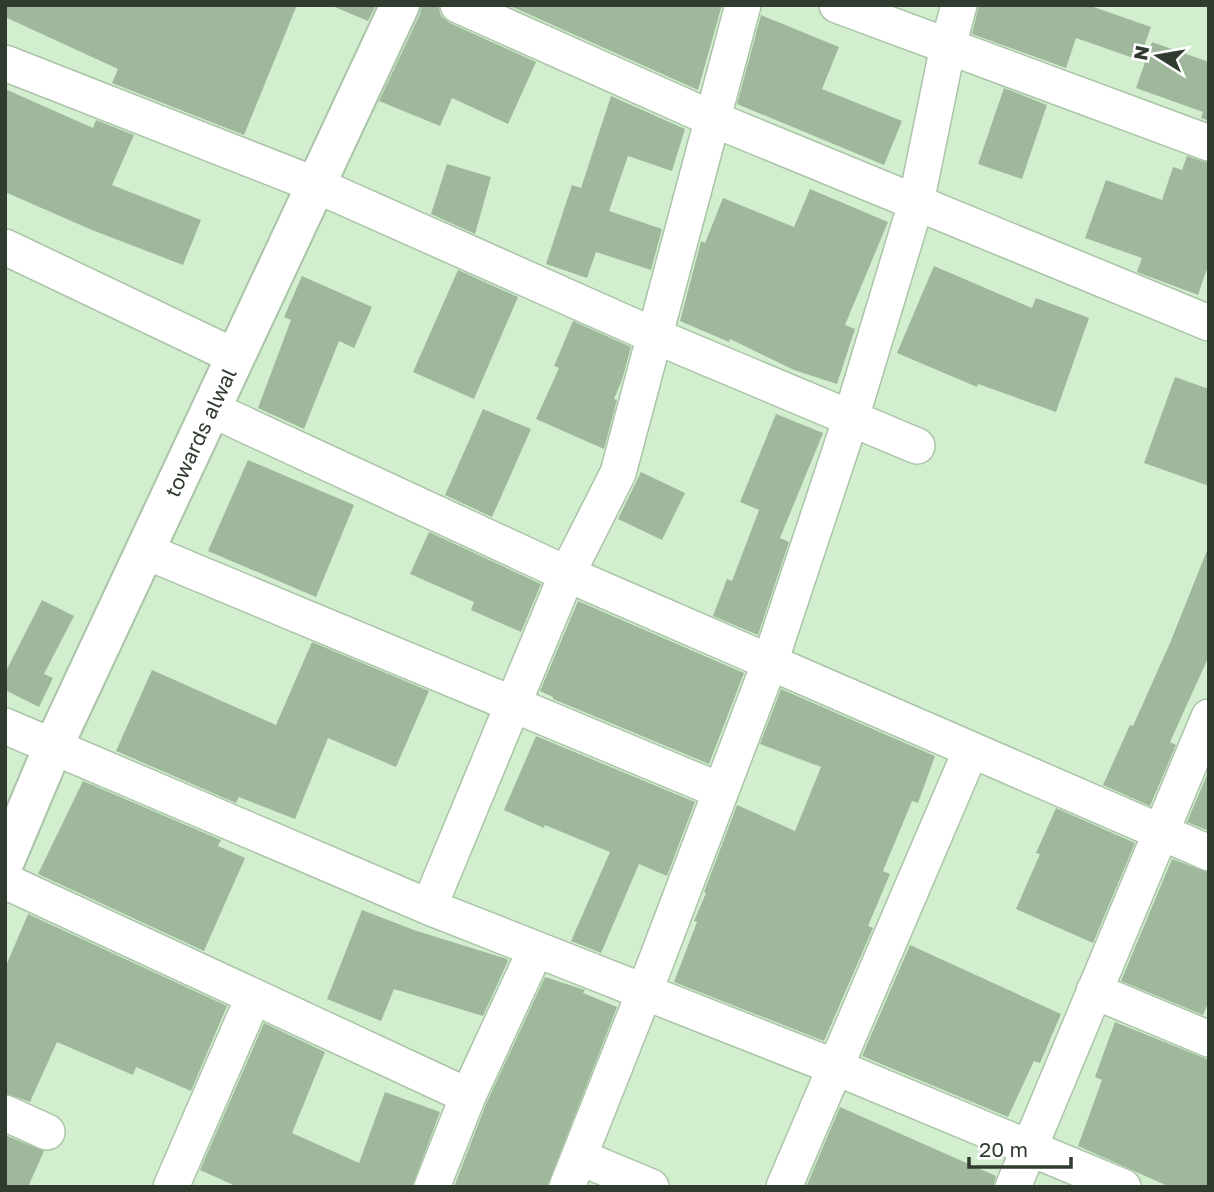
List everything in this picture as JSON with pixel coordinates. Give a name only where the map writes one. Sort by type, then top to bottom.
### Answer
[{"type":"main road","name":"towards alwal","points":[[5,860],[53,747],[400,5]]},
{"type":"street","points":[[458,5],[713,119],[1209,323]]},
{"type":"street","points":[[429,906],[567,574],[618,473],[743,5]]},
{"type":"street","points":[[837,5],[1209,144]]},
{"type":"street","points":[[651,1187],[573,1172],[770,662],[851,418],[916,202],[959,5]]},
{"type":"street","points":[[5,63],[316,185],[654,336],[917,446]]},
{"type":"street","points":[[5,247],[236,357]]},
{"type":"street","points":[[211,409],[567,574],[1209,853]]},
{"type":"street","points":[[145,551],[721,790]]},
{"type":"street","points":[[1013,1187],[1209,717]]},
{"type":"street","points":[[5,726],[429,906],[835,1068],[1123,1187]]},
{"type":"street","points":[[784,1187],[971,751]]},
{"type":"street","points":[[5,881],[253,999],[468,1096]]},
{"type":"street","points":[[432,1187],[468,1096],[536,950]]},
{"type":"street","points":[[1094,991],[1209,1039]]},
{"type":"street","points":[[178,1185],[253,999]]},
{"type":"street","points":[[5,1114],[47,1132]]},
{"type":"building","points":[[5,5],[297,5],[244,135],[112,83],[118,69],[5,17]]},
{"type":"building","points":[[330,5],[376,5],[368,21]]},
{"type":"building","points":[[422,5],[438,5],[441,16],[450,23],[536,62],[508,124],[452,98],[440,126],[379,101]]},
{"type":"building","points":[[508,5],[722,5],[698,90]]},
{"type":"building","points":[[979,5],[1088,5],[1151,27],[1139,60],[1076,38],[1066,68],[972,34]]},
{"type":"building","points":[[761,15],[839,47],[822,89],[902,121],[884,165],[737,104]]},
{"type":"building","points":[[1152,42],[1209,62],[1209,121],[1201,118],[1203,112],[1136,88]]},
{"type":"building","points":[[1004,88],[1047,105],[1022,179],[978,164]]},
{"type":"building","points":[[5,89],[93,128],[96,120],[134,135],[112,185],[201,220],[183,265],[92,230],[5,192]]},
{"type":"building","points":[[611,96],[685,129],[672,171],[628,156],[609,211],[662,229],[651,270],[596,252],[587,278],[546,264],[572,185],[581,188]]},
{"type":"building","points":[[1187,156],[1209,163],[1209,263],[1198,295],[1137,272],[1142,258],[1085,238],[1106,180],[1162,200],[1173,167],[1182,170]]},
{"type":"building","points":[[447,164],[491,177],[475,234],[431,214]]},
{"type":"building","points":[[810,189],[888,222],[845,325],[855,329],[837,384],[794,370],[730,339],[729,342],[680,321],[701,241],[705,243],[723,198],[794,227]]},
{"type":"building","points":[[934,266],[1032,308],[1036,298],[1089,318],[1056,412],[978,384],[977,387],[897,353]]},
{"type":"building","points":[[458,270],[518,297],[474,399],[413,372]]},
{"type":"building","points":[[302,276],[372,307],[354,348],[339,341],[304,429],[258,408],[291,320],[284,317]]},
{"type":"building","points":[[573,321],[631,347],[614,399],[617,400],[604,449],[536,419],[559,368],[554,366]]},
{"type":"building","points":[[1175,377],[1209,389],[1209,486],[1144,463]]},
{"type":"building","points":[[483,409],[531,429],[492,517],[445,495]]},
{"type":"building","points":[[776,414],[823,433],[780,538],[789,542],[758,635],[713,616],[727,579],[732,581],[759,510],[740,502]]},
{"type":"building","points":[[248,460],[354,505],[316,597],[208,551]]},
{"type":"building","points":[[641,472],[685,493],[662,540],[618,519]]},
{"type":"building","points":[[429,532],[541,584],[521,632],[471,610],[474,602],[410,574]]},
{"type":"building","points":[[1208,548],[1209,656],[1170,742],[1176,745],[1150,806],[1103,785],[1170,643]]},
{"type":"building","points":[[42,600],[74,616],[44,674],[53,678],[39,707],[5,690],[5,673]]},
{"type":"building","points":[[578,601],[744,673],[709,764],[553,699],[540,691]]},
{"type":"building","points":[[312,642],[429,691],[396,767],[328,738],[295,819],[239,797],[236,803],[116,751],[152,670],[276,725]]},
{"type":"building","points":[[781,689],[935,756],[918,803],[912,801],[883,871],[890,874],[868,926],[873,928],[824,1041],[674,982],[737,805],[795,831],[821,767],[760,744]]},
{"type":"building","points":[[536,736],[695,802],[667,876],[639,864],[601,953],[571,941],[610,852],[504,810]]},
{"type":"building","points":[[1209,770],[1209,831],[1187,822]]},
{"type":"building","points":[[83,781],[221,840],[218,846],[245,858],[204,951],[38,874]]},
{"type":"building","points":[[1056,808],[1135,843],[1093,943],[1016,909]]},
{"type":"building","points":[[1172,859],[1209,873],[1209,1001],[1203,1015],[1121,981]]},
{"type":"building","points":[[362,910],[414,930],[507,959],[483,1016],[394,989],[381,1021],[327,999]]},
{"type":"building","points":[[28,914],[227,1006],[191,1091],[136,1067],[133,1075],[57,1042],[30,1102],[5,1093],[5,968]]},
{"type":"building","points":[[910,945],[1061,1014],[1040,1063],[1034,1061],[1008,1117],[862,1056]]},
{"type":"building","points":[[545,977],[585,990],[583,993],[617,1007],[547,1187],[454,1187],[486,1104]]},
{"type":"building","points":[[1115,1022],[1209,1060],[1209,1187],[1170,1187],[1078,1146],[1102,1080],[1095,1077]]},
{"type":"building","points":[[264,1023],[325,1052],[292,1133],[359,1163],[385,1092],[440,1112],[412,1187],[238,1187],[200,1170]]},
{"type":"building","points":[[840,1107],[996,1176],[993,1187],[806,1187]]},
{"type":"building","points":[[5,1135],[44,1151],[28,1187],[5,1187]]}]
